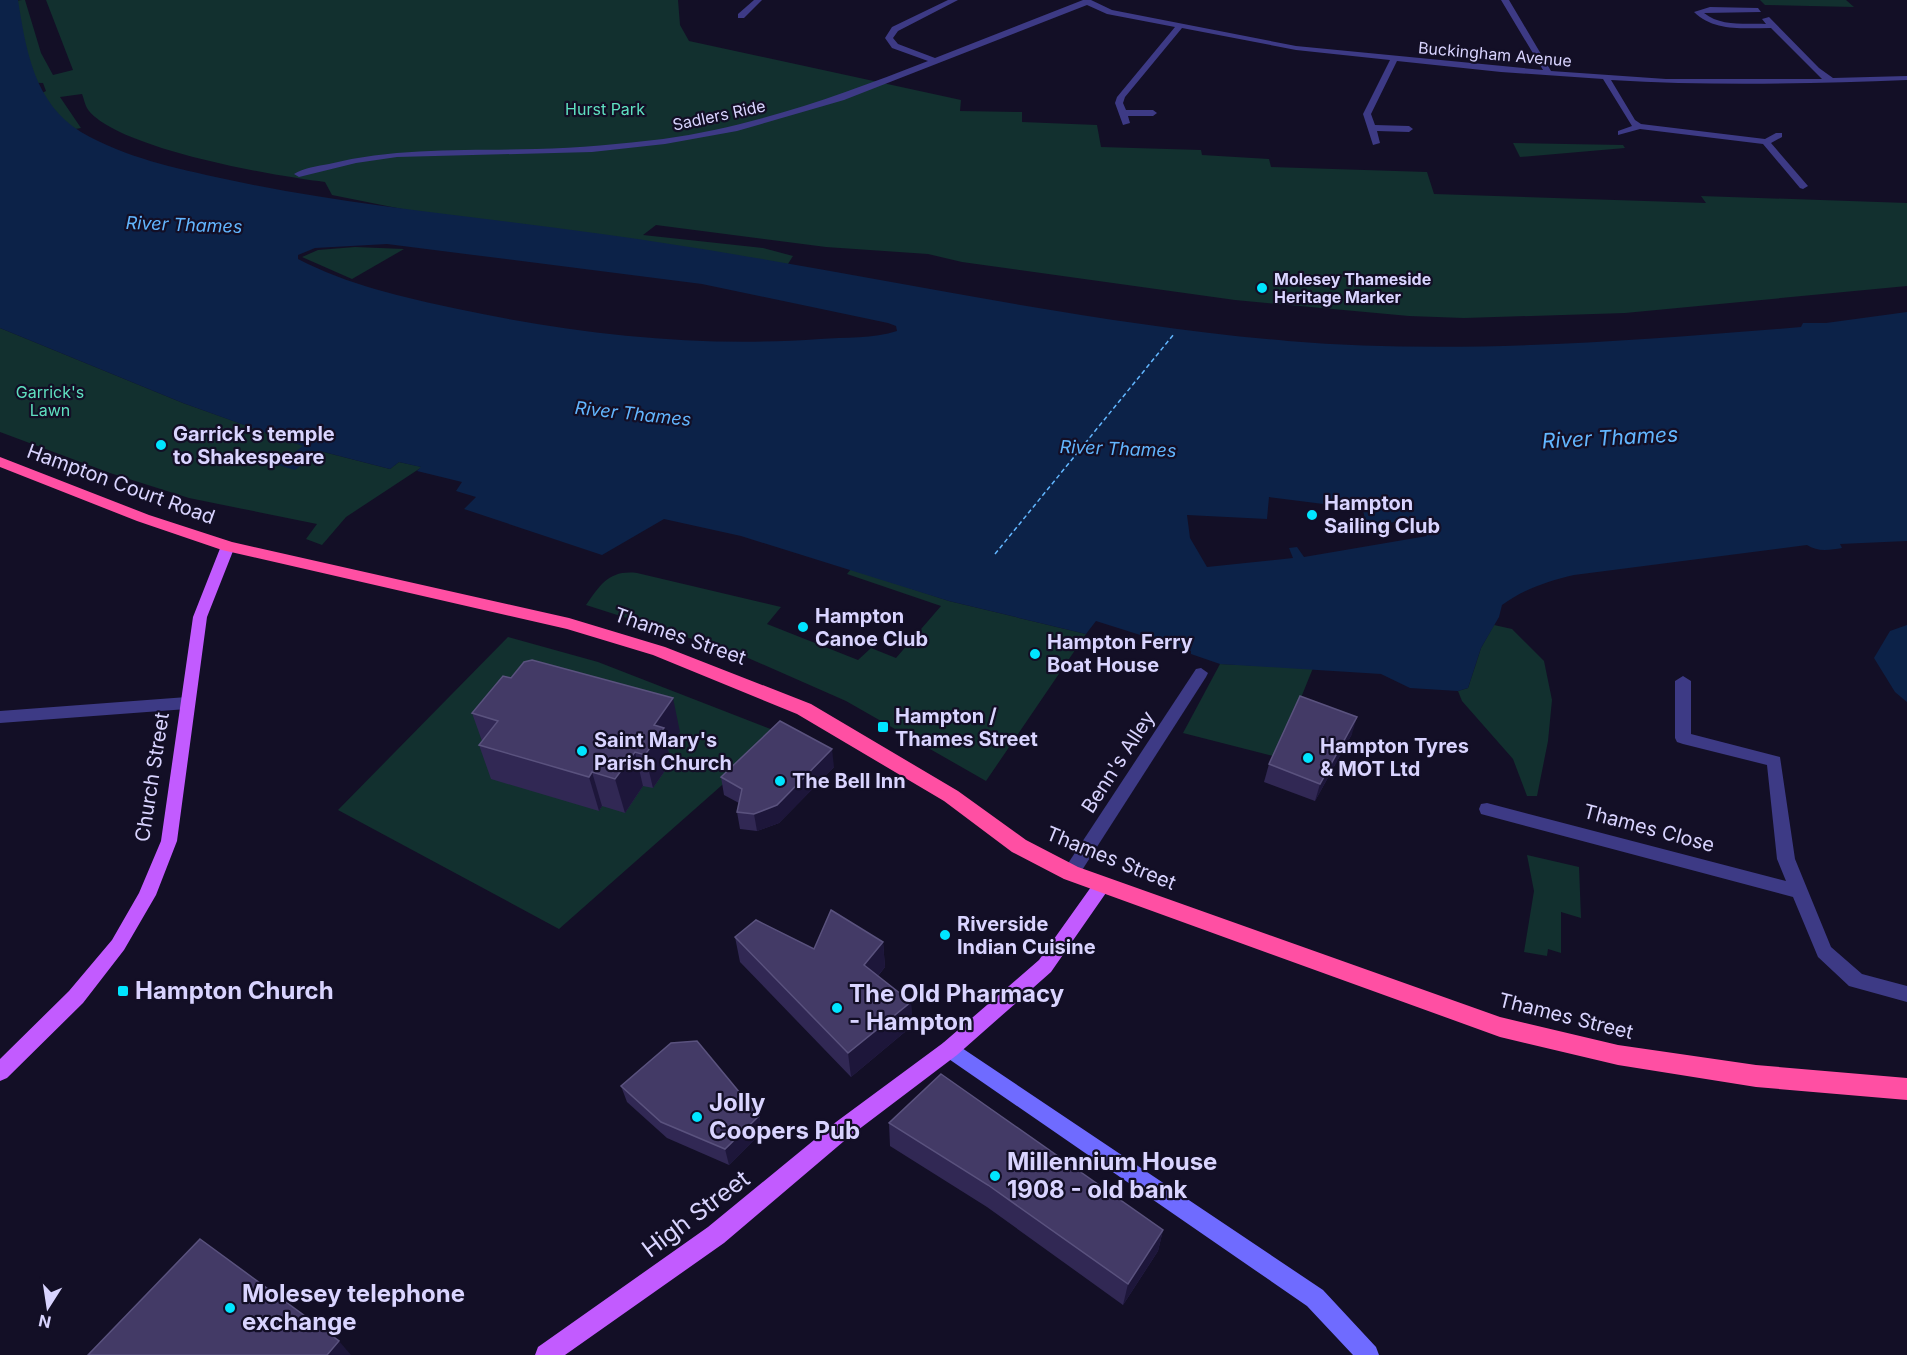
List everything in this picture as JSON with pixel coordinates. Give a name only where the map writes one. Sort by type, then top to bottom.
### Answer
[{"type":"highway","name":"Hampton Court Road","points":[[0,462],[143,518],[228,546]]},
{"type":"highway","name":"Thames Street","points":[[228,546],[558,622],[620,638],[707,668],[804,709],[951,796],[1019,846],[1071,873],[1500,1027],[1618,1055],[1768,1077],[1907,1089]]},
{"type":"main road","name":"Church Street","points":[[0,1072],[76,997],[118,945],[147,896],[169,841],[200,618],[228,546]]},
{"type":"main road","name":"High Street","points":[[546,1355],[716,1235],[843,1129],[950,1049],[1045,966],[1102,885]]},
{"type":"street","points":[[741,16],[758,0]]},
{"type":"street","points":[[935,61],[895,46],[890,38],[895,29],[954,0]]},
{"type":"street","points":[[1505,0],[1548,74]]},
{"type":"street","points":[[1748,0],[1816,70],[1831,81]]},
{"type":"street","name":"Sadlers Ride","points":[[299,174],[375,157],[403,154],[557,151],[673,140],[804,111],[1087,1]]},
{"type":"street","name":"Buckingham Avenue","points":[[1087,1],[1110,12],[1179,27],[1296,48],[1394,60],[1606,78],[1734,82],[1907,78]]},
{"type":"street","points":[[1758,10],[1710,9],[1698,12],[1705,19],[1724,24],[1772,26]]},
{"type":"street","points":[[1126,123],[1119,103],[1121,97],[1179,27]]},
{"type":"street","points":[[1376,143],[1367,114],[1394,60]]},
{"type":"street","points":[[1606,78],[1632,122],[1639,126],[1766,142],[1779,135]]},
{"type":"street","points":[[1123,114],[1153,114]]},
{"type":"street","points":[[1621,133],[1639,126]]},
{"type":"street","points":[[1372,128],[1409,129]]},
{"type":"street","points":[[1766,142],[1803,186]]},
{"type":"street","name":"Benn's Alley","points":[[1071,873],[1201,674]]},
{"type":"street","points":[[1683,681],[1683,738],[1774,761],[1786,859],[1824,952],[1856,980],[1907,994]]},
{"type":"street","points":[[0,717],[187,703]]},
{"type":"street","name":"Thames Close","points":[[1486,809],[1800,892]]},
{"type":"street","points":[[950,1049],[1315,1298],[1368,1355]]},
{"type":"green space","name":"Hurst Park","points":[[25,0],[41,53],[53,75],[73,70],[46,0],[678,0],[680,25],[689,41],[961,100],[960,111],[1022,112],[1022,122],[1097,125],[1101,147],[1201,150],[1202,155],[1269,159],[1271,167],[1427,172],[1434,194],[1706,203],[1701,196],[1907,203],[1907,286],[1625,313],[1464,318],[1409,316],[1235,300],[962,262],[928,254],[826,247],[656,225],[643,235],[763,248],[793,256],[786,267],[452,219],[332,195],[325,182],[236,167],[164,149],[106,125],[89,111],[82,94],[60,97],[81,128],[59,132],[29,100],[46,91],[43,83],[4,82],[8,2]]},
{"type":"green space","points":[[1760,0],[1846,0],[1854,7],[1765,5]]},
{"type":"green space","points":[[1513,143],[1623,145],[1625,148],[1520,157]]},
{"type":"green space","points":[[355,247],[404,249],[352,279],[302,257],[318,250]]},
{"type":"green space","name":"Garrick's Lawn","points":[[0,328],[183,403],[304,446],[285,461],[302,464],[320,451],[390,469],[399,462],[422,467],[346,517],[322,545],[306,539],[317,524],[189,498],[110,473],[0,432]]},
{"type":"green space","points":[[851,569],[949,601],[1086,634],[986,781],[846,701],[739,654],[586,605],[601,585],[613,576],[637,573],[781,607],[767,624],[858,660],[871,648],[896,658],[941,606],[847,574]]},
{"type":"green space","points":[[1494,625],[1512,629],[1544,661],[1552,700],[1548,741],[1537,796],[1527,796],[1513,759],[1462,701],[1458,691],[1468,688],[1481,648]]},
{"type":"green space","points":[[508,637],[598,662],[781,733],[559,929],[338,810]]},
{"type":"green space","points":[[1220,664],[1313,668],[1277,757],[1183,733]]},
{"type":"green space","points":[[1527,855],[1579,867],[1581,918],[1561,912],[1561,953],[1548,949],[1547,956],[1524,952],[1534,891]]},
{"type":"water","name":"River Thames","points":[[0,0],[18,0],[29,56],[43,91],[52,106],[81,132],[115,149],[169,166],[318,196],[688,247],[1116,320],[1288,341],[1416,347],[1609,341],[1801,327],[1803,323],[1826,323],[1907,312],[1907,541],[1840,544],[1842,548],[1828,550],[1819,550],[1807,545],[1574,575],[1555,580],[1536,586],[1502,605],[1499,617],[1481,648],[1468,688],[1458,691],[1410,688],[1381,674],[1220,664],[1191,654],[1191,651],[1096,621],[1086,634],[949,601],[741,536],[664,519],[602,555],[464,509],[476,497],[456,491],[462,482],[417,471],[421,467],[399,462],[390,469],[320,451],[295,470],[278,465],[303,446],[183,403],[0,328]],"holes":[[[387,244],[702,284],[888,323],[896,326],[897,331],[859,337],[729,342],[592,332],[502,318],[396,295],[336,276],[298,259],[298,255],[315,248]],[[1269,497],[1363,509],[1365,521],[1376,525],[1413,519],[1427,536],[1304,557],[1297,547],[1289,548],[1293,558],[1207,567],[1190,538],[1187,515],[1267,519]]]},
{"type":"water","points":[[1907,625],[1907,702],[1895,692],[1874,658],[1890,631]]},
{"type":"building","points":[[532,660],[673,698],[654,725],[664,728],[645,755],[635,752],[615,779],[592,772],[589,777],[479,745],[498,721],[472,713],[503,676],[511,678],[524,662]]},
{"type":"building","name":"Hampton Tyres & MOT Ltd","points":[[1300,696],[1357,717],[1320,784],[1269,764]]},
{"type":"building","name":"The Bell Inn","points":[[780,721],[832,749],[777,805],[754,814],[737,812],[742,789],[721,777]]},
{"type":"building","name":"The Old Pharmacy - Hampton","points":[[831,910],[883,942],[864,965],[911,1002],[848,1053],[735,937],[756,920],[814,949]]},
{"type":"building","name":"Jolly Coopers Pub","points":[[697,1041],[759,1116],[725,1149],[661,1122],[621,1086],[671,1043]]},
{"type":"building","name":"Millennium House 1908 - old bank","points":[[941,1074],[1163,1230],[1128,1284],[988,1185],[889,1123]]},
{"type":"building","name":"Molesey telephone exchange","points":[[200,1239],[339,1341],[327,1355],[88,1355]]},
{"type":"ferry route","points":[[995,554],[1174,334]]},
{"type":"place","name":"Molesey Thameside Heritage Marker","points":[[1262,288]]},
{"type":"place","name":"Garrick's temple to Shakespeare","points":[[161,445]]},
{"type":"place","name":"Hampton Sailing Club","points":[[1312,515]]},
{"type":"place","name":"Hampton Canoe Club","points":[[803,627]]},
{"type":"place","name":"Hampton Ferry Boat House","points":[[1035,654]]},
{"type":"place","name":"Hampton / Thames Street","points":[[883,727]]},
{"type":"place","name":"Saint Mary's Parish Church","points":[[582,751]]},
{"type":"place","name":"Hampton Tyres & MOT Ltd","points":[[1308,758]]},
{"type":"place","name":"The Bell Inn","points":[[780,781]]},
{"type":"place","name":"Riverside Indian Cuisine","points":[[945,935]]},
{"type":"place","name":"Hampton Church","points":[[123,991]]},
{"type":"place","name":"The Old Pharmacy - Hampton","points":[[837,1008]]},
{"type":"place","name":"Jolly Coopers Pub","points":[[697,1117]]},
{"type":"place","name":"Millennium House 1908 - old bank","points":[[995,1176]]},
{"type":"place","name":"Molesey telephone exchange","points":[[230,1308]]}]
